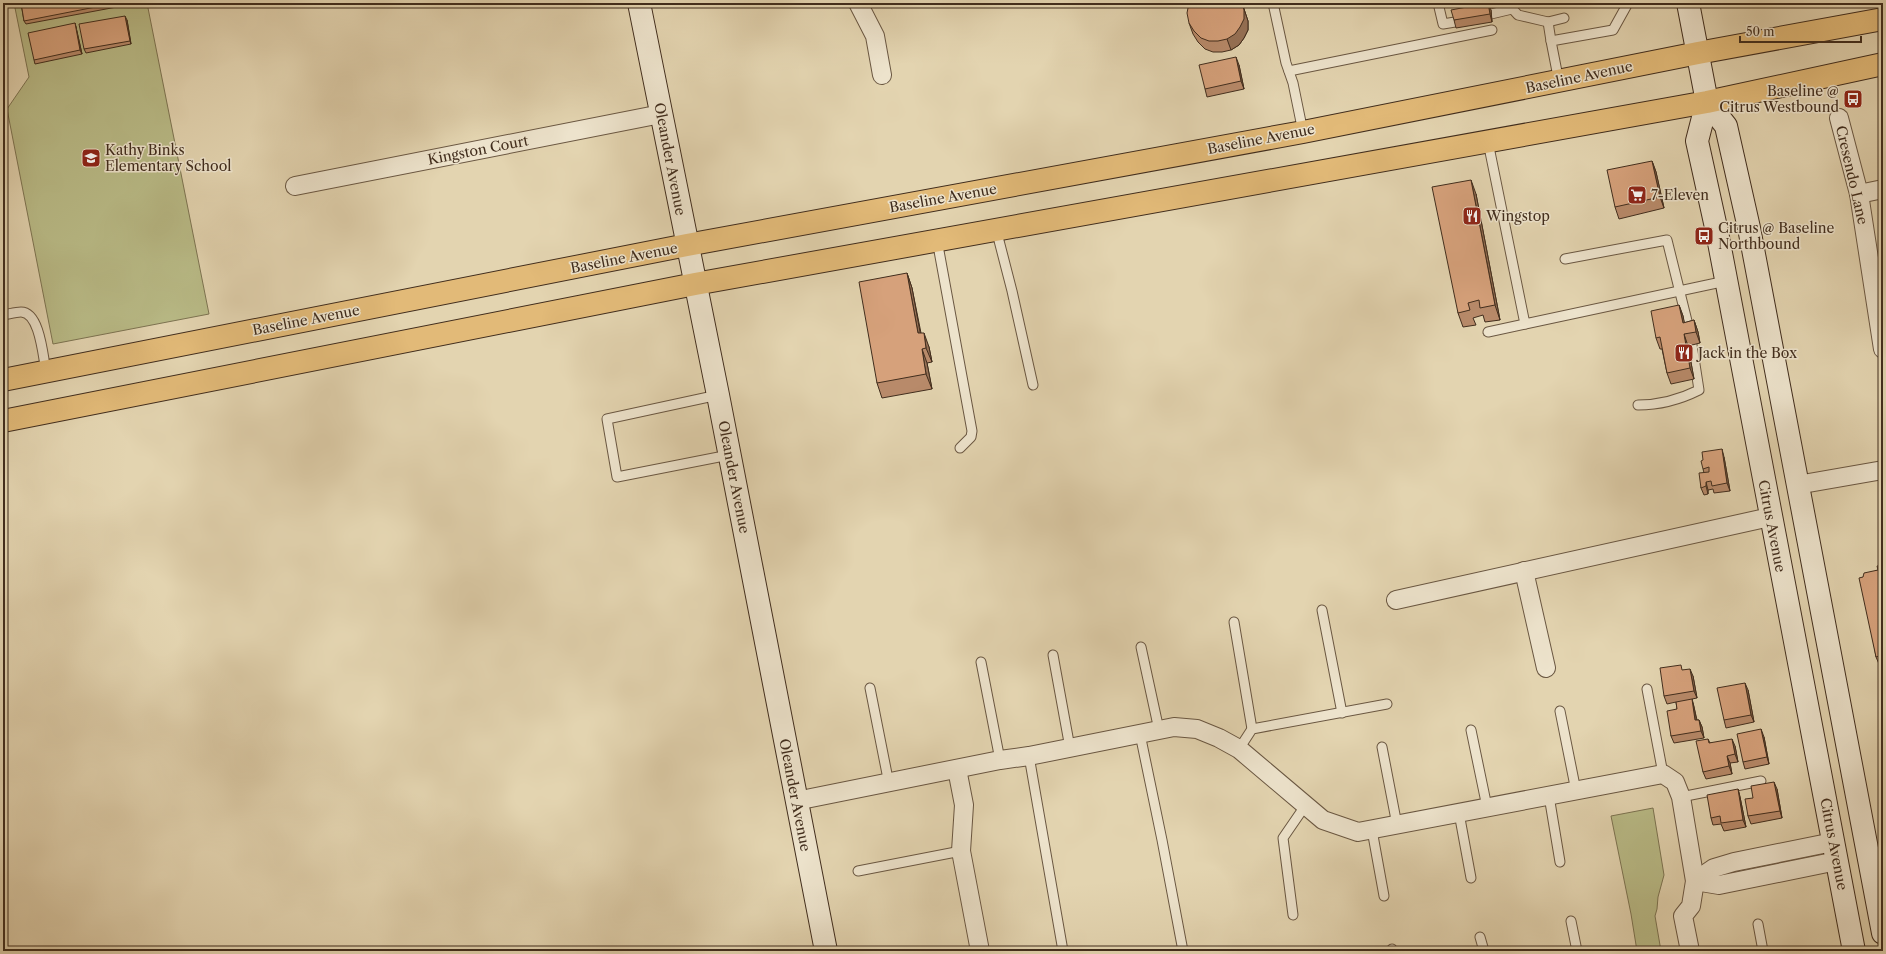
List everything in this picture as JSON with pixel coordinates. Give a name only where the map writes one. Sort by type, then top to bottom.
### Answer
[{"type":"main road","name":"Oleander Avenue","points":[[639,3],[718,395],[826,951]]},
{"type":"main road","name":"Citrus Avenue","points":[[1688,3],[1707,102],[1697,141],[1726,281],[1854,951]]},
{"type":"main road","name":"Baseline Avenue","points":[[3,380],[687,245],[1303,132],[1698,53],[1883,19]]},
{"type":"main road","points":[[3,421],[695,284],[1707,102],[1883,64]]},
{"type":"main road","name":"Citrus Avenue","points":[[1707,102],[1726,126],[1749,228],[1797,485],[1877,871],[1883,933]]},
{"type":"street","points":[[858,3],[876,36],[882,75]]},
{"type":"street","name":"Kingston Court","points":[[295,186],[661,114]]},
{"type":"street","name":"Cresendo Lane","points":[[1839,118],[1859,194],[1883,349]]},
{"type":"street","points":[[1859,194],[1883,189]]},
{"type":"street","points":[[1797,485],[1883,470]]},
{"type":"street","points":[[1396,600],[1770,517]]},
{"type":"street","points":[[1524,571],[1546,668]]},
{"type":"street","points":[[796,801],[889,784],[957,768],[1029,756],[1174,728],[1197,729],[1219,738],[1239,749],[1323,820],[1358,832],[1663,774],[1675,782],[1681,797],[1695,881],[1691,906],[1683,916],[1690,951]]},
{"type":"street","points":[[957,768],[964,805],[961,851],[980,951]]},
{"type":"street","points":[[1695,881],[1714,868],[1734,862],[1835,852]]},
{"type":"lane","points":[[1273,3],[1293,83],[1303,132]]},
{"type":"lane","points":[[1438,3],[1442,24],[1455,22]]},
{"type":"lane","points":[[1551,41],[1613,30],[1628,3]]},
{"type":"lane","points":[[1492,14],[1510,6],[1518,15],[1548,22],[1564,18]]},
{"type":"lane","points":[[1548,22],[1559,82]]},
{"type":"lane","points":[[1289,71],[1492,30]]},
{"type":"lane","points":[[1488,142],[1525,324]]},
{"type":"lane","points":[[996,229],[1012,291],[1033,385]]},
{"type":"lane","points":[[937,240],[950,301],[954,335],[972,431],[971,437],[960,448]]},
{"type":"lane","points":[[1565,259],[1667,240],[1690,333]]},
{"type":"lane","points":[[1488,332],[1726,281]]},
{"type":"lane","points":[[3,315],[23,312],[32,317],[37,325],[46,371]]},
{"type":"lane","points":[[1638,405],[1658,405],[1688,396],[1699,390],[1692,345]]},
{"type":"lane","points":[[718,395],[607,419],[617,477],[729,455]]},
{"type":"lane","points":[[1322,610],[1342,713]]},
{"type":"lane","points":[[1234,622],[1252,729],[1239,749]]},
{"type":"lane","points":[[1141,647],[1159,730]]},
{"type":"lane","points":[[1053,655],[1070,748]]},
{"type":"lane","points":[[981,662],[1000,760]]},
{"type":"lane","points":[[870,688],[889,784]]},
{"type":"lane","points":[[1647,689],[1663,774]]},
{"type":"lane","points":[[1252,729],[1387,704]]},
{"type":"lane","points":[[1560,711],[1576,791]]},
{"type":"lane","points":[[1471,730],[1487,808]]},
{"type":"lane","points":[[1140,734],[1183,951]]},
{"type":"lane","points":[[1382,747],[1397,825]]},
{"type":"lane","points":[[1029,756],[1063,951]]},
{"type":"lane","points":[[1681,797],[1761,781]]},
{"type":"lane","points":[[1549,796],[1560,862]]},
{"type":"lane","points":[[1293,915],[1283,838],[1305,806]]},
{"type":"lane","points":[[1459,813],[1471,878]]},
{"type":"lane","points":[[1372,830],[1384,896]]},
{"type":"lane","points":[[858,871],[961,851]]},
{"type":"lane","points":[[1571,921],[1577,951]]},
{"type":"lane","points":[[1758,924],[1763,951]]},
{"type":"lane","points":[[1480,937],[1484,951]]},
{"type":"green space","name":"Kathy Binks Elementary School","points":[[14,3],[147,3],[209,314],[53,344],[7,109],[29,77]]},
{"type":"green space","points":[[1653,808],[1664,875],[1655,916],[1661,951],[1637,951],[1611,816]]},
{"type":"building","points":[[21,3],[116,3],[24,21]]},
{"type":"building","points":[[1189,3],[1242,3],[1244,19],[1235,34],[1227,39],[1209,41],[1201,38],[1189,23],[1187,13]]},
{"type":"building","points":[[1488,3],[1490,14],[1454,20],[1451,10]]},
{"type":"building","points":[[125,16],[130,41],[84,49],[79,24]]},
{"type":"building","points":[[75,23],[80,50],[34,60],[28,33]]},
{"type":"building","points":[[1236,57],[1241,81],[1205,89],[1199,65]]},
{"type":"building","name":"7-Eleven","points":[[1652,161],[1660,197],[1615,207],[1607,170]]},
{"type":"building","points":[[1471,180],[1495,305],[1480,308],[1479,300],[1468,303],[1470,310],[1458,313],[1432,187]]},
{"type":"building","points":[[907,273],[918,333],[924,333],[926,348],[922,349],[926,374],[877,383],[859,282]]},
{"type":"building","points":[[1679,305],[1683,323],[1694,320],[1696,332],[1684,334],[1690,368],[1667,373],[1660,337],[1656,338],[1651,311]]},
{"type":"building","points":[[1722,449],[1727,483],[1712,486],[1711,481],[1706,482],[1706,486],[1701,488],[1699,473],[1709,472],[1709,467],[1703,469],[1701,461],[1703,460],[1702,452]]},
{"type":"building","points":[[1883,565],[1883,659],[1882,655],[1876,657],[1859,578],[1863,577],[1864,573],[1878,570],[1877,566]]},
{"type":"building","points":[[1681,665],[1682,670],[1690,669],[1694,691],[1664,696],[1660,668]]},
{"type":"building","points":[[1745,683],[1751,715],[1724,720],[1717,688]]},
{"type":"building","points":[[1692,699],[1695,720],[1699,720],[1701,731],[1671,736],[1667,711],[1677,709],[1676,702]]},
{"type":"building","points":[[1761,729],[1767,757],[1743,762],[1737,734]]},
{"type":"building","points":[[1708,739],[1709,743],[1732,739],[1735,754],[1727,756],[1729,766],[1703,772],[1696,741]]},
{"type":"building","points":[[1774,782],[1780,811],[1748,816],[1745,799],[1753,798],[1751,786]]},
{"type":"building","points":[[1738,789],[1743,820],[1721,823],[1720,816],[1711,818],[1707,795]]},
{"type":"place","name":"Baseline @ Citrus Westbound","points":[[1853,99]]},
{"type":"place","name":"Kathy Binks Elementary School","points":[[91,158]]},
{"type":"place","name":"7-Eleven","points":[[1637,195]]},
{"type":"place","name":"Wingstop","points":[[1472,216]]},
{"type":"place","name":"Citrus @ Baseline Northbound","points":[[1704,236]]},
{"type":"place","name":"Jack in the Box","points":[[1684,353]]}]
